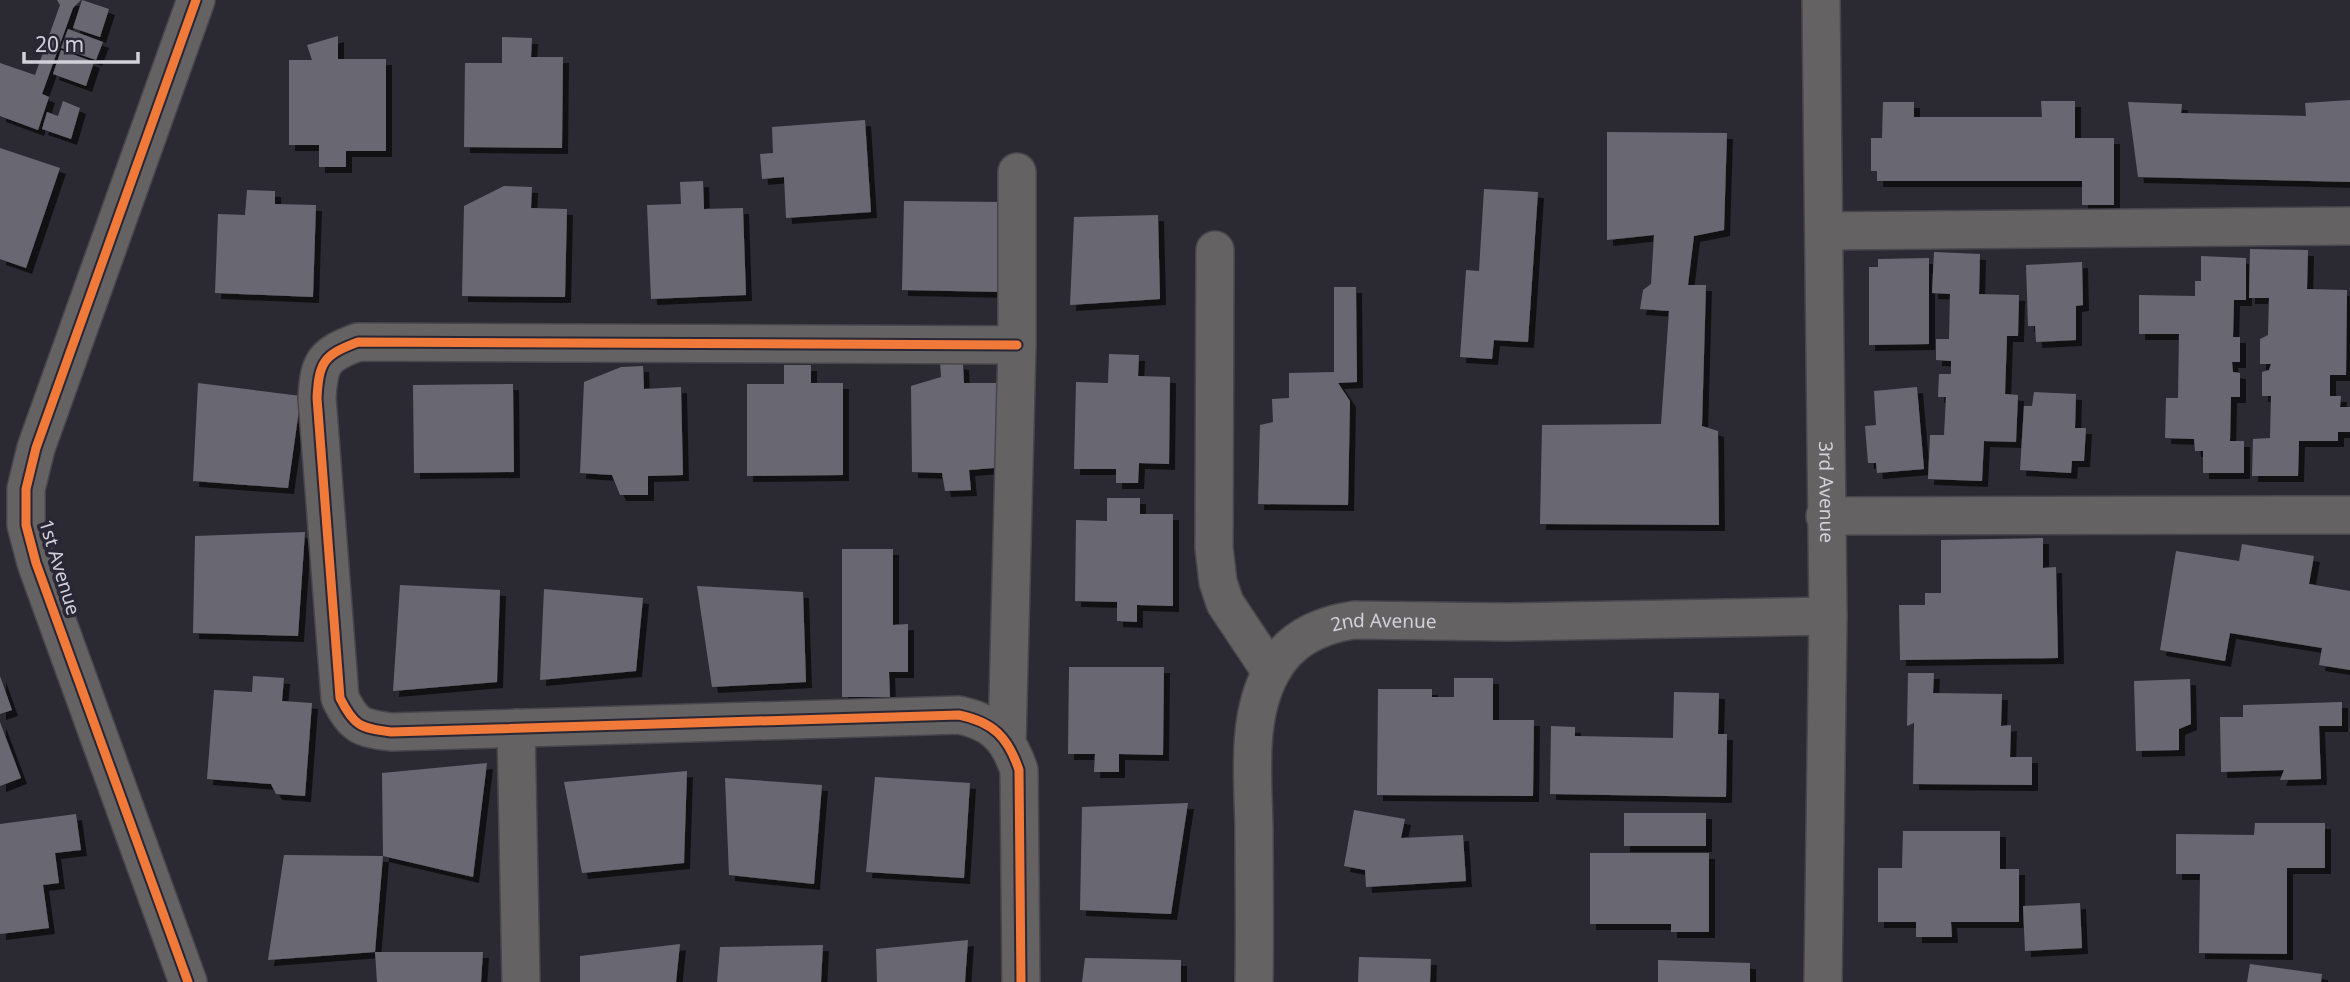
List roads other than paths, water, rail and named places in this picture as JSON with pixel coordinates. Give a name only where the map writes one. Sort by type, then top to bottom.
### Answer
[{"type":"street","name":"1st Avenue","points":[[188,982],[36,563],[26,525],[26,489],[36,448],[196,0]]},
{"type":"street","name":"3rd Avenue","points":[[1821,0],[1828,616],[1823,982]]},
{"type":"street","points":[[1017,172],[1017,345],[1007,741],[1018,770],[1021,982]]},
{"type":"street","points":[[1824,231],[2350,226]]},
{"type":"street","points":[[1215,250],[1214,548],[1218,582],[1225,603],[1271,672]]},
{"type":"street","points":[[1007,741],[995,729],[977,718],[959,715],[391,732],[365,729],[350,719],[340,698],[317,398],[318,375],[323,361],[335,351],[358,342],[1017,345]]},
{"type":"street","points":[[1825,516],[2350,515]]},
{"type":"street","name":"2nd Avenue","points":[[1254,982],[1253,765],[1256,721],[1271,672],[1283,654],[1307,635],[1337,623],[1354,620],[1508,622],[1828,616]]},
{"type":"street","points":[[516,728],[521,982]]}]
